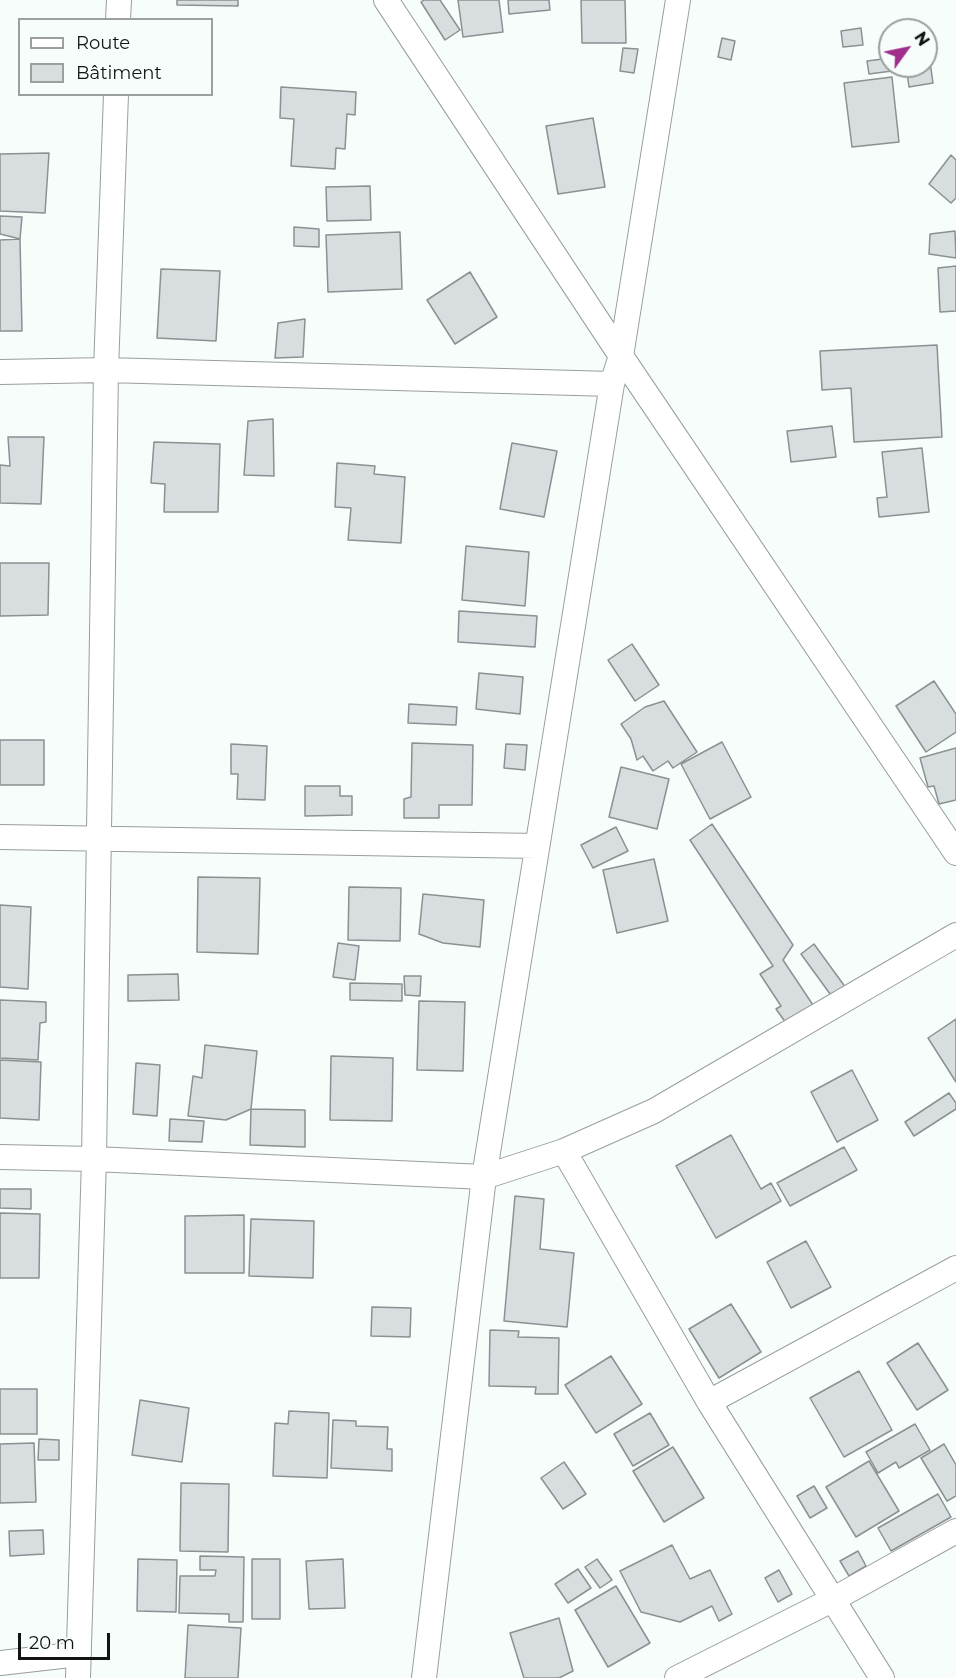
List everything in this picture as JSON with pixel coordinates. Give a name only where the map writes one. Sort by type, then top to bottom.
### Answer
[{"type":"street","points":[[118,18],[119,0]]},
{"type":"street","points":[[386,0],[621,356],[956,853]]},
{"type":"street","points":[[424,1678],[484,1177],[612,384],[621,356],[678,0]]},
{"type":"street","points":[[0,1663],[79,1666],[94,1159],[106,370],[116,96]]},
{"type":"street","points":[[0,372],[106,370],[612,384]]},
{"type":"street","points":[[0,837],[537,846]]},
{"type":"street","points":[[0,1157],[94,1159],[484,1177],[564,1151],[654,1111],[956,935]]},
{"type":"street","points":[[564,1151],[709,1402],[882,1678]]},
{"type":"street","points":[[709,1402],[956,1268]]},
{"type":"street","points":[[678,1678],[832,1600],[956,1532]]},
{"type":"building","points":[[177,0],[238,0],[238,6],[177,5]]},
{"type":"building","points":[[440,0],[460,30],[445,40],[421,2]]},
{"type":"building","points":[[458,0],[499,0],[503,32],[463,37]]},
{"type":"building","points":[[508,0],[549,0],[550,10],[509,14]]},
{"type":"building","points":[[581,0],[625,0],[626,43],[582,43]]},
{"type":"building","points":[[861,28],[863,45],[843,47],[841,31]]},
{"type":"building","points":[[722,38],[735,41],[731,60],[718,57]]},
{"type":"building","points":[[623,48],[638,49],[634,73],[620,71]]},
{"type":"building","points":[[878,60],[878,73],[869,74],[867,61]]},
{"type":"building","points":[[892,78],[899,142],[852,147],[844,83]]},
{"type":"building","points":[[908,78],[932,78],[933,83],[909,87]]},
{"type":"building","points":[[281,87],[356,92],[355,115],[347,114],[345,149],[336,148],[335,169],[291,166],[294,119],[280,118]]},
{"type":"building","points":[[593,118],[605,187],[558,194],[546,126]]},
{"type":"building","points":[[49,153],[45,213],[0,211],[0,154]]},
{"type":"building","points":[[951,155],[956,160],[956,198],[951,203],[929,184]]},
{"type":"building","points":[[370,186],[371,220],[327,221],[326,187]]},
{"type":"building","points":[[0,216],[22,217],[20,239],[0,234]]},
{"type":"building","points":[[294,227],[319,229],[319,247],[294,246]]},
{"type":"building","points":[[955,231],[956,258],[929,254],[930,234]]},
{"type":"building","points":[[400,232],[402,289],[328,292],[326,235]]},
{"type":"building","points":[[20,239],[22,331],[0,331],[0,240]]},
{"type":"building","points":[[956,266],[956,311],[940,312],[938,268]]},
{"type":"building","points":[[161,269],[220,271],[216,341],[157,338]]},
{"type":"building","points":[[470,272],[497,317],[455,344],[427,300]]},
{"type":"building","points":[[305,319],[303,357],[275,358],[278,323]]},
{"type":"building","points":[[937,345],[942,437],[854,442],[851,388],[822,390],[820,351]]},
{"type":"building","points":[[273,419],[274,476],[244,475],[248,421]]},
{"type":"building","points":[[832,426],[836,457],[791,462],[787,431]]},
{"type":"building","points":[[8,437],[44,437],[41,504],[0,503],[0,465],[10,466]]},
{"type":"building","points":[[154,442],[220,444],[218,512],[164,512],[165,484],[151,483]]},
{"type":"building","points":[[512,443],[557,451],[544,517],[500,509]]},
{"type":"building","points":[[922,448],[929,512],[879,517],[877,498],[887,497],[882,452]]},
{"type":"building","points":[[337,463],[375,466],[374,474],[405,477],[401,543],[348,540],[351,508],[335,507]]},
{"type":"building","points":[[466,546],[529,552],[525,606],[462,600]]},
{"type":"building","points":[[0,563],[49,563],[48,615],[0,616]]},
{"type":"building","points":[[459,611],[537,616],[535,647],[458,642]]},
{"type":"building","points":[[632,644],[659,685],[635,701],[608,660]]},
{"type":"building","points":[[479,673],[523,677],[520,714],[476,709]]},
{"type":"building","points":[[934,681],[956,714],[956,732],[926,752],[896,706]]},
{"type":"building","points":[[664,701],[697,752],[673,768],[668,761],[653,771],[643,756],[637,760],[631,739],[621,724],[645,707]]},
{"type":"building","points":[[409,704],[457,707],[456,725],[408,723]]},
{"type":"building","points":[[0,740],[44,740],[44,785],[0,785]]},
{"type":"building","points":[[722,742],[751,797],[710,819],[681,764]]},
{"type":"building","points":[[412,743],[473,745],[472,805],[439,805],[439,818],[404,818],[404,799],[411,797]]},
{"type":"building","points":[[231,744],[267,746],[265,800],[237,799],[238,774],[231,774]]},
{"type":"building","points":[[506,744],[527,745],[525,770],[504,768]]},
{"type":"building","points":[[956,748],[956,800],[939,804],[934,786],[928,787],[920,758]]},
{"type":"building","points":[[621,767],[669,779],[657,829],[609,817]]},
{"type":"building","points":[[305,786],[340,786],[340,796],[352,796],[352,815],[305,816]]},
{"type":"building","points":[[712,824],[793,945],[783,960],[813,1005],[786,1023],[776,1009],[781,1006],[760,974],[773,966],[690,840]]},
{"type":"building","points":[[616,827],[628,851],[593,868],[581,845]]},
{"type":"building","points":[[654,859],[668,921],[617,933],[603,870]]},
{"type":"building","points":[[198,877],[260,878],[258,954],[197,952]]},
{"type":"building","points":[[349,887],[401,888],[400,941],[348,940]]},
{"type":"building","points":[[423,894],[484,900],[480,947],[443,943],[419,934]]},
{"type":"building","points":[[0,905],[31,907],[28,989],[0,987]]},
{"type":"building","points":[[338,943],[359,946],[355,980],[333,977]]},
{"type":"building","points":[[814,944],[846,988],[833,998],[801,954]]},
{"type":"building","points":[[178,974],[179,1000],[128,1001],[128,975]]},
{"type":"building","points":[[404,976],[421,976],[420,996],[405,995]]},
{"type":"building","points":[[350,983],[402,984],[402,1001],[350,1000]]},
{"type":"building","points":[[0,1000],[46,1002],[46,1022],[40,1023],[38,1060],[0,1058]]},
{"type":"building","points":[[419,1001],[465,1002],[463,1071],[417,1070]]},
{"type":"building","points":[[956,1019],[956,1082],[928,1038]]},
{"type":"building","points":[[205,1045],[257,1051],[251,1109],[226,1120],[188,1116],[193,1076],[202,1078]]},
{"type":"building","points":[[331,1056],[393,1058],[392,1121],[330,1120]]},
{"type":"building","points":[[0,1060],[41,1062],[39,1120],[0,1118]]},
{"type":"building","points":[[136,1063],[160,1065],[157,1116],[133,1114]]},
{"type":"building","points":[[852,1070],[878,1120],[837,1142],[811,1092]]},
{"type":"building","points":[[949,1093],[956,1103],[956,1109],[914,1136],[905,1122]]},
{"type":"building","points":[[251,1109],[305,1110],[305,1147],[250,1145]]},
{"type":"building","points":[[170,1119],[204,1121],[202,1142],[169,1141]]},
{"type":"building","points":[[731,1135],[761,1189],[771,1183],[781,1201],[716,1238],[676,1166]]},
{"type":"building","points":[[844,1147],[857,1170],[790,1206],[777,1183]]},
{"type":"building","points":[[0,1189],[31,1189],[31,1209],[0,1208]]},
{"type":"building","points":[[515,1196],[544,1199],[540,1249],[574,1253],[567,1327],[504,1321]]},
{"type":"building","points":[[0,1213],[40,1214],[39,1278],[0,1278]]},
{"type":"building","points":[[244,1215],[244,1273],[185,1273],[185,1216]]},
{"type":"building","points":[[251,1219],[314,1221],[313,1278],[249,1276]]},
{"type":"building","points":[[806,1241],[831,1287],[791,1308],[767,1262]]},
{"type":"building","points":[[731,1304],[761,1352],[719,1378],[689,1329]]},
{"type":"building","points":[[372,1307],[411,1308],[410,1337],[371,1336]]},
{"type":"building","points":[[490,1330],[519,1331],[518,1337],[559,1338],[558,1394],[535,1394],[536,1387],[489,1386]]},
{"type":"building","points":[[918,1343],[948,1390],[917,1410],[887,1363]]},
{"type":"building","points":[[611,1356],[642,1404],[596,1433],[565,1385]]},
{"type":"building","points":[[859,1371],[892,1430],[844,1457],[810,1398]]},
{"type":"building","points":[[0,1389],[37,1389],[37,1434],[0,1434]]},
{"type":"building","points":[[140,1400],[189,1408],[182,1462],[132,1455]]},
{"type":"building","points":[[289,1411],[329,1413],[327,1478],[273,1476],[275,1423],[288,1424]]},
{"type":"building","points":[[650,1413],[669,1445],[633,1466],[614,1434]]},
{"type":"building","points":[[333,1420],[356,1421],[356,1426],[388,1427],[387,1449],[392,1449],[392,1471],[331,1468]]},
{"type":"building","points":[[915,1424],[930,1450],[899,1468],[896,1462],[878,1473],[866,1452]]},
{"type":"building","points":[[39,1439],[59,1440],[59,1460],[38,1460]]},
{"type":"building","points":[[34,1443],[36,1502],[0,1503],[0,1444]]},
{"type":"building","points":[[944,1444],[956,1465],[956,1496],[947,1501],[921,1458]]},
{"type":"building","points":[[673,1447],[704,1498],[664,1522],[633,1471]]},
{"type":"building","points":[[869,1461],[899,1511],[856,1537],[826,1487]]},
{"type":"building","points":[[564,1462],[586,1494],[563,1509],[541,1478]]},
{"type":"building","points":[[181,1483],[229,1484],[228,1552],[180,1551]]},
{"type":"building","points":[[814,1486],[827,1508],[810,1518],[797,1496]]},
{"type":"building","points":[[938,1494],[951,1517],[891,1551],[878,1528]]},
{"type":"building","points":[[43,1530],[44,1554],[10,1556],[9,1531]]},
{"type":"building","points":[[672,1545],[690,1579],[710,1570],[732,1614],[719,1621],[712,1606],[680,1622],[641,1612],[620,1571]]},
{"type":"building","points":[[858,1551],[866,1566],[849,1576],[840,1561]]},
{"type":"building","points":[[200,1556],[244,1557],[243,1622],[229,1622],[229,1614],[179,1613],[180,1576],[215,1576],[216,1570],[200,1570]]},
{"type":"building","points":[[138,1559],[177,1560],[176,1612],[137,1611]]},
{"type":"building","points":[[252,1559],[280,1559],[280,1619],[252,1619]]},
{"type":"building","points":[[343,1559],[345,1608],[309,1609],[306,1561]]},
{"type":"building","points":[[597,1559],[612,1580],[600,1588],[585,1567]]},
{"type":"building","points":[[578,1569],[591,1588],[568,1603],[555,1584]]},
{"type":"building","points":[[779,1570],[792,1594],[778,1602],[765,1578]]},
{"type":"building","points":[[616,1586],[650,1643],[608,1667],[575,1610]]},
{"type":"building","points":[[559,1618],[573,1671],[559,1678],[524,1678],[510,1633]]},
{"type":"building","points":[[188,1625],[241,1628],[238,1678],[185,1678]]}]
